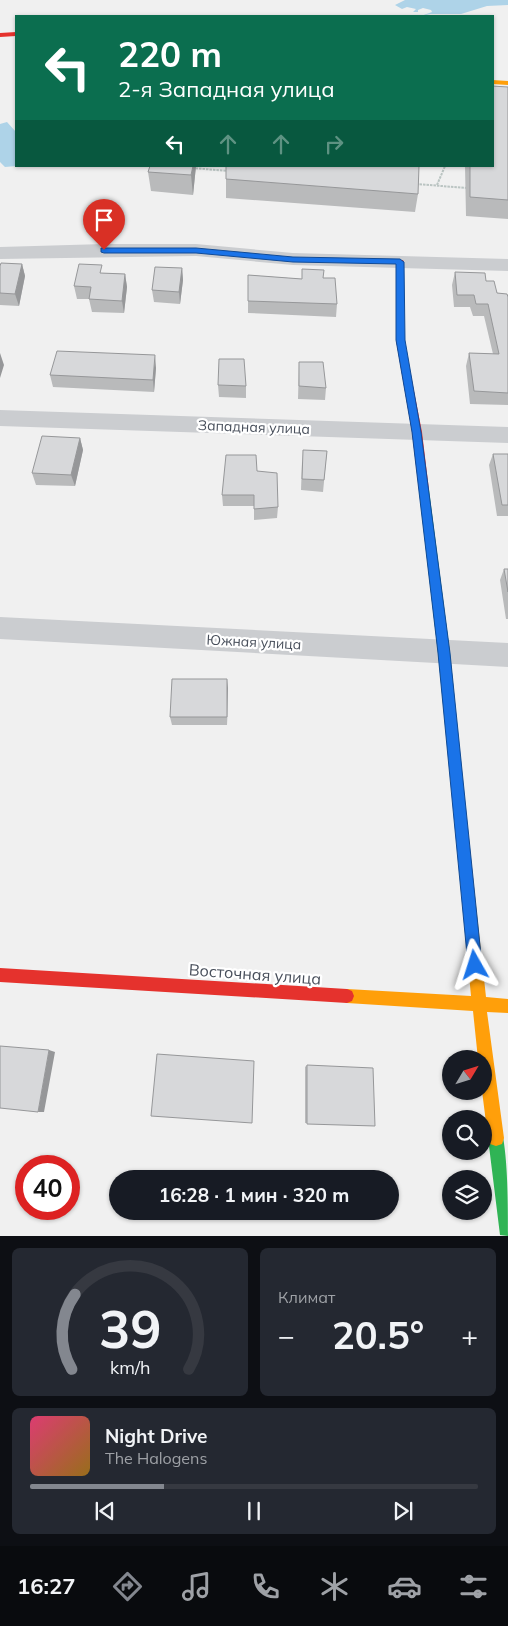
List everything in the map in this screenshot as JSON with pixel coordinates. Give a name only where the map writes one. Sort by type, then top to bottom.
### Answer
[{"type":"street","points":[[0,35],[15,34]]},
{"type":"street","points":[[494,82],[508,83]]},
{"type":"street","points":[[0,253],[196,250],[293,259],[508,265]]},
{"type":"street","points":[[400,262],[400,340],[417,432],[444,653],[479,1004],[508,1235]]},
{"type":"street","name":"Западная улица","points":[[0,418],[508,435]]},
{"type":"street","name":"Южная улица","points":[[0,628],[508,655]]},
{"type":"street","name":"Восточная улица","points":[[0,975],[508,1006]]},
{"type":"path","points":[[436,185],[444,167]]},
{"type":"path","points":[[184,168],[232,171]]},
{"type":"path","points":[[407,183],[472,188]]},
{"type":"water","points":[[405,0],[508,0],[508,5],[487,6],[461,14],[424,15],[432,12],[431,10],[423,8],[418,10],[418,12],[413,12],[416,9],[407,7],[402,9],[395,5]]},
{"type":"water","points":[[7,122],[15,131],[15,166],[5,167],[0,162],[0,124]]},
{"type":"building","points":[[494,86],[508,87],[508,200],[470,197],[470,167],[494,167]]},
{"type":"building","points":[[150,167],[193,167],[191,175],[148,172]]},
{"type":"building","points":[[226,167],[419,167],[418,194],[226,179]]},
{"type":"building","points":[[1,263],[22,264],[15,294],[0,293]]},
{"type":"building","points":[[79,264],[102,265],[100,273],[125,274],[122,301],[89,299],[91,287],[74,286]]},
{"type":"building","points":[[155,267],[182,268],[179,292],[152,290]]},
{"type":"building","points":[[302,269],[324,270],[323,278],[335,278],[337,304],[248,301],[248,275],[302,279]]},
{"type":"building","points":[[455,272],[485,273],[486,281],[494,281],[497,293],[507,294],[508,393],[474,391],[469,353],[499,354],[488,304],[476,304],[474,295],[457,295]]},
{"type":"building","points":[[57,351],[155,355],[153,380],[50,375]]},
{"type":"building","points":[[219,359],[244,359],[246,386],[218,385]]},
{"type":"building","points":[[299,362],[323,362],[326,388],[299,386]]},
{"type":"building","points":[[42,436],[80,438],[71,475],[32,473]]},
{"type":"building","points":[[303,450],[327,451],[324,480],[302,479]]},
{"type":"building","points":[[493,454],[508,454],[508,505],[502,505]]},
{"type":"building","points":[[226,455],[256,455],[257,471],[277,473],[278,507],[254,509],[254,495],[222,495]]},
{"type":"building","points":[[504,569],[508,569],[508,592]]},
{"type":"building","points":[[172,679],[227,679],[227,717],[170,717]]},
{"type":"building","points":[[0,1046],[49,1050],[38,1112],[0,1108]]},
{"type":"building","points":[[157,1054],[254,1061],[252,1123],[151,1116]]},
{"type":"building","points":[[307,1065],[373,1068],[375,1126],[307,1124]]},
{"type":"traffic: fast","points":[[424,490],[444,653],[460,813]]},
{"type":"traffic: fast","points":[[496,1138],[508,1235]]},
{"type":"traffic: slow","points":[[494,82],[508,83]]},
{"type":"traffic: slow","points":[[460,813],[479,1004],[496,1138]]},
{"type":"traffic: slow","points":[[347,996],[508,1006]]},
{"type":"traffic: jam","points":[[0,35],[15,34]]},
{"type":"traffic: jam","points":[[400,262],[400,340],[417,432],[424,490]]},
{"type":"traffic: jam","points":[[0,975],[347,996]]},
{"type":"route","points":[[104,250],[196,250],[293,259],[400,262],[400,340],[417,432],[444,653],[475,965]]}]
